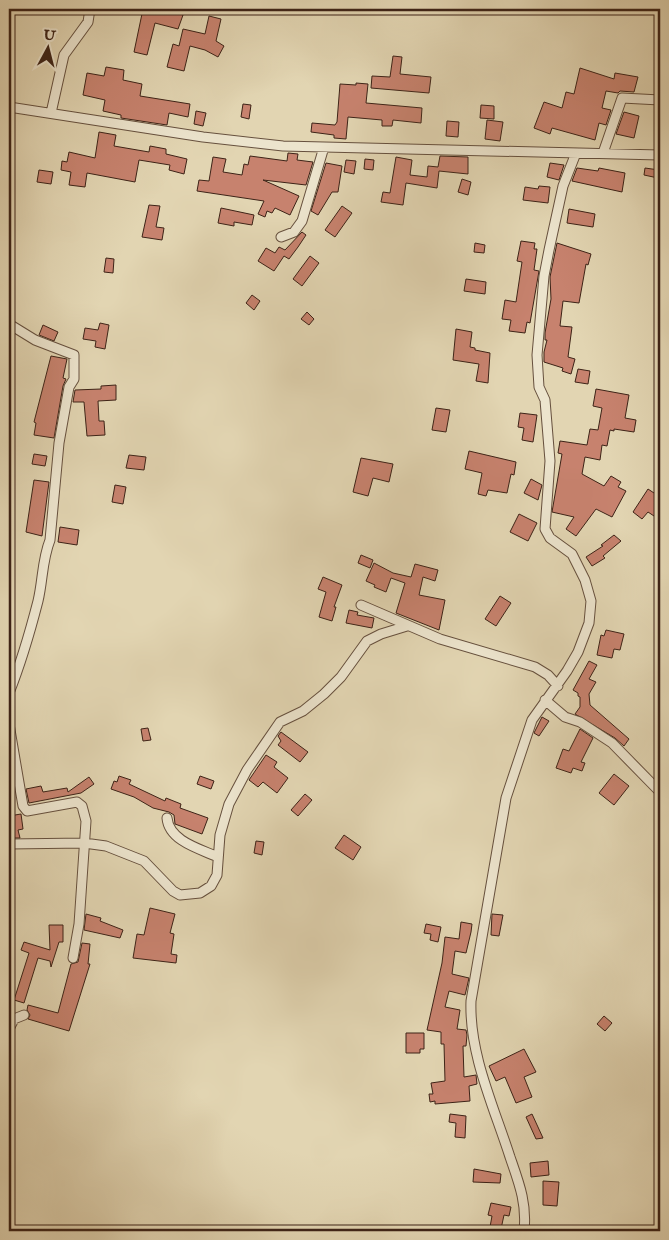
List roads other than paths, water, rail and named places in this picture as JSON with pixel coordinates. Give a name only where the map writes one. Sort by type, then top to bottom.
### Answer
[{"type":"street","points":[[51,113],[64,55],[88,22],[90,9]]},
{"type":"street","points":[[603,153],[622,98],[660,100]]},
{"type":"street","points":[[9,107],[244,142],[324,147],[660,155]]},
{"type":"street","points":[[281,237],[294,232],[302,221],[324,147]]},
{"type":"street","points":[[524,1231],[525,1215],[520,1183],[482,1070],[470,1019],[474,980],[496,866],[503,809],[532,720],[545,700],[558,686],[584,637],[589,623],[591,601],[589,589],[572,554],[550,538],[545,529],[550,461],[545,400],[539,387],[538,355],[544,276],[552,232],[563,186],[576,153]]},
{"type":"street","points":[[9,324],[35,340],[74,355],[75,368],[59,443],[50,540],[44,554],[38,599],[20,667],[9,693]]},
{"type":"street","points":[[361,605],[440,639],[535,667],[548,675],[558,686]]},
{"type":"street","points":[[9,844],[84,843],[106,846],[137,857],[151,866],[173,891],[185,896],[200,894],[211,886],[216,875],[220,835],[229,804],[247,770],[280,722],[303,711],[324,694],[341,677],[367,641],[381,634],[407,626]]},
{"type":"street","points":[[545,700],[565,717],[580,722],[612,743],[657,788]]},
{"type":"street","points":[[9,724],[23,806],[27,811],[77,802],[82,806],[86,821],[80,924],[73,958]]},
{"type":"street","points":[[167,818],[171,831],[187,844],[218,857]]},
{"type":"street","points":[[9,1029],[14,1019],[24,1015]]}]
